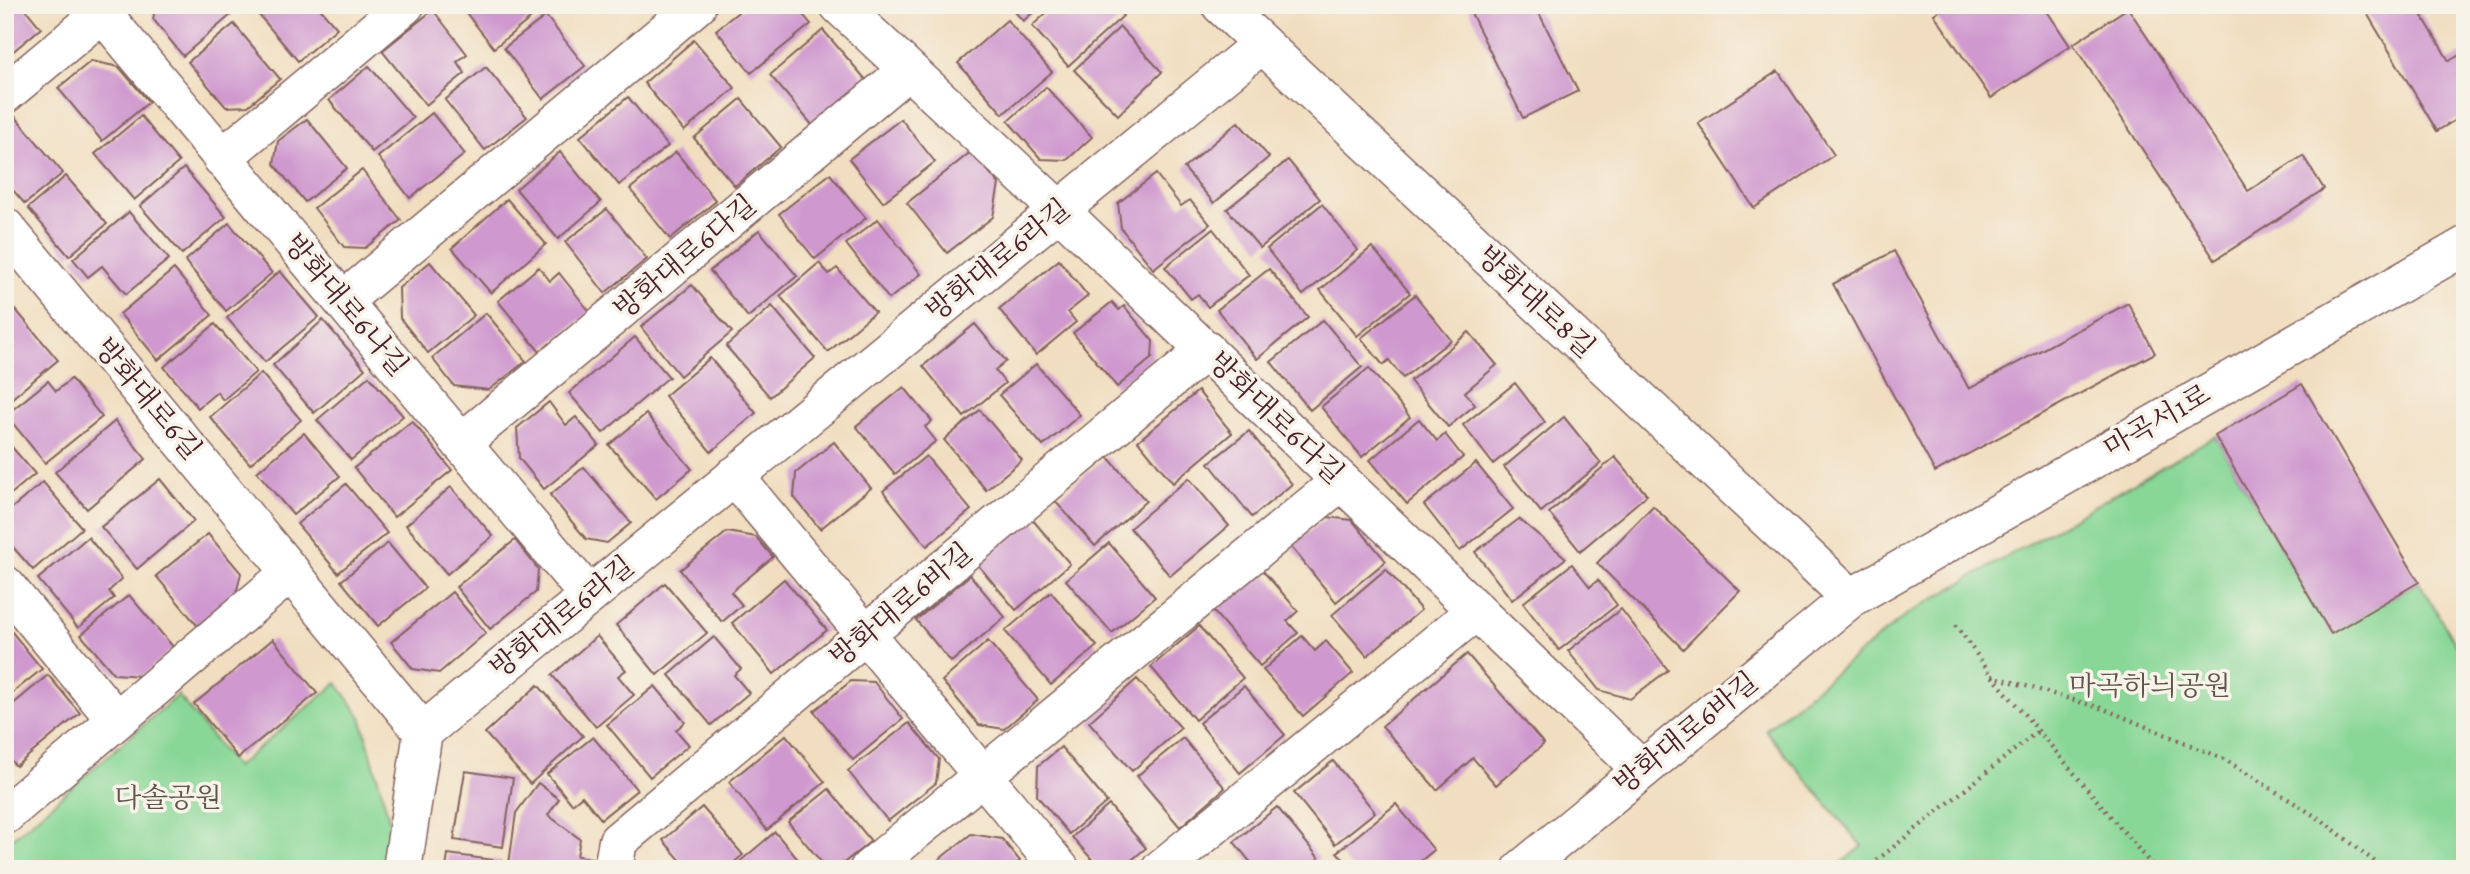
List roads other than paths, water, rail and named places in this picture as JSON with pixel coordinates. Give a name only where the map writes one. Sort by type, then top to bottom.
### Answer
[{"type":"street","points":[[222,158],[405,5]]},
{"type":"street","points":[[342,301],[697,5]]},
{"type":"street","name":"방화대로6다길","points":[[839,5],[1206,350],[1642,770]]},
{"type":"street","name":"방화대로8길","points":[[1220,5],[1851,598]]},
{"type":"street","name":"방화대로6나길","points":[[5,94],[107,9],[222,158],[589,596]]},
{"type":"street","name":"방화대로6라길","points":[[422,732],[1262,44]]},
{"type":"street","name":"방화대로6다길","points":[[461,443],[908,70]]},
{"type":"street","name":"방화대로6길","points":[[5,227],[422,732]]},
{"type":"street","name":"마곡서1로","points":[[1851,598],[2465,246]]},
{"type":"street","name":"방화대로6바길","points":[[613,869],[618,841],[1206,350]]},
{"type":"street","points":[[734,476],[1060,869]]},
{"type":"street","points":[[869,869],[1341,481]]},
{"type":"street","points":[[5,815],[291,572]]},
{"type":"street","points":[[5,585],[116,720]]},
{"type":"street","name":"방화대로6바길","points":[[1522,869],[1851,598]]},
{"type":"street","points":[[1161,869],[1476,611]]},
{"type":"street","points":[[402,869],[422,732]]},
{"type":"park label","name":"마곡하늬공원","points":[[2150,686]]},
{"type":"park label","name":"다솔공원","points":[[168,798]]}]
